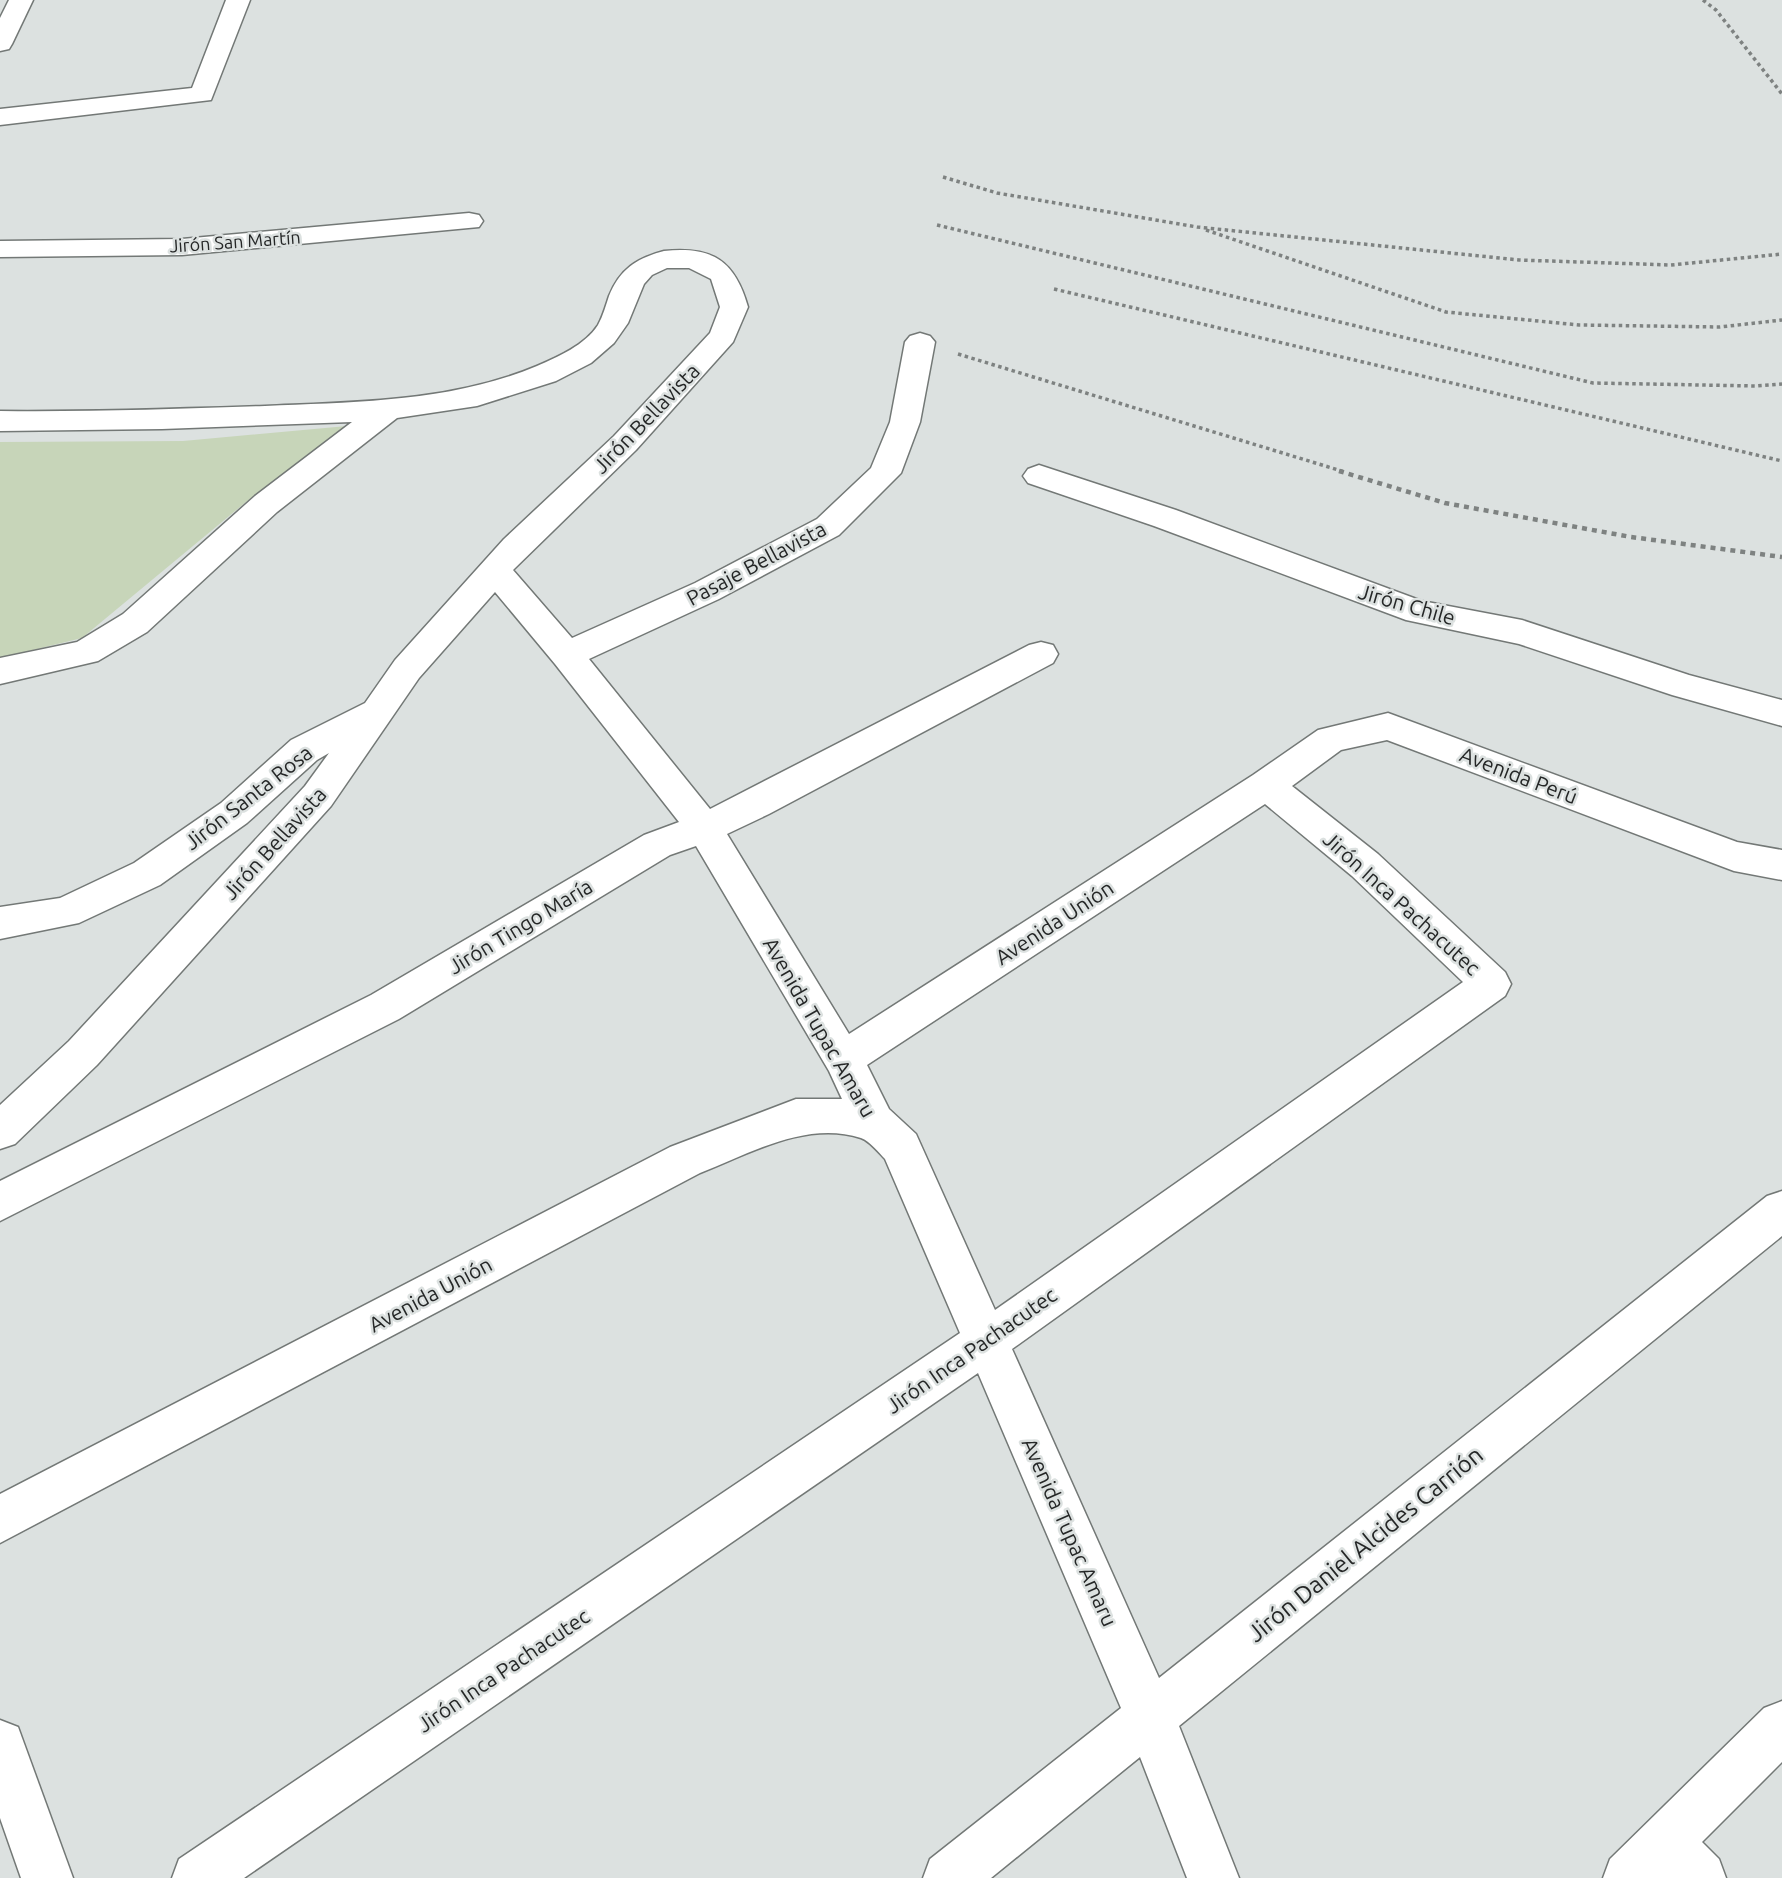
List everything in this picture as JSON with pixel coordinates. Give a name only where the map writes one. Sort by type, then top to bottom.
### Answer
[{"type":"street","points":[[0,44],[21,0]]},
{"type":"street","points":[[0,117],[202,95],[238,0]]},
{"type":"street","name":"Jirón San Martín","points":[[0,249],[182,247],[468,221]]},
{"type":"street","name":"Jirón Bellavista","points":[[0,421],[186,419],[389,409],[493,393],[546,374],[588,352],[610,329],[633,278],[647,266],[674,259],[701,261],[723,274],[734,307],[723,336],[625,443],[514,547],[407,669],[318,796],[83,1053],[0,1131]]},
{"type":"street","name":"Pasaje Bellavista","points":[[567,655],[708,591],[828,527],[885,473],[905,422],[920,342]]},
{"type":"street","points":[[0,671],[86,652],[135,623],[266,504],[389,409]]},
{"type":"street","name":"Jirón Chile","points":[[1039,476],[1165,518],[1418,612],[1522,632],[1684,686],[1782,713]]},
{"type":"street","name":"Avenida Tupac Amaru","points":[[495,570],[567,655],[704,828],[843,1059],[874,1122],[901,1147],[1150,1716],[1213,1878]]},
{"type":"street","name":"Jirón Tingo María","points":[[0,1202],[385,1007],[657,845],[704,828],[756,804],[1041,654]]},
{"type":"street","name":"Jirón Santa Rosa","points":[[0,923],[66,912],[147,874],[234,813],[304,750],[379,710]]},
{"type":"street","name":"Avenida Perú","points":[[1266,785],[1331,739],[1388,726],[1734,856],[1782,865]]},
{"type":"street","name":"Avenida Unión","points":[[843,1059],[1266,785]]},
{"type":"street","name":"Jirón Inca Pachacutec","points":[[198,1878],[986,1341],[1491,984],[1365,865],[1266,785]]},
{"type":"street","name":"Avenida Unión","points":[[0,1519],[685,1160],[796,1117],[834,1116],[874,1122]]},
{"type":"street","name":"Jirón Daniel Alcides Carrión","points":[[949,1878],[1782,1210]]},
{"type":"street","points":[[1629,1878],[1782,1726]]},
{"type":"street","points":[[0,1745],[47,1878]]},
{"type":"street","points":[[1665,1840],[1700,1878]]},
{"type":"path","points":[[1703,0],[1716,10],[1782,94]]},
{"type":"path","points":[[943,177],[997,193],[1196,227],[1519,260],[1671,265],[1782,254]]},
{"type":"path","points":[[937,225],[1594,383],[1756,386],[1782,384]]},
{"type":"path","points":[[1196,227],[1446,313],[1592,325],[1720,327],[1782,320]]},
{"type":"path","points":[[1054,289],[1782,461]]},
{"type":"path","points":[[920,342],[1445,503],[1631,537],[1782,557]]},
{"type":"green space","points":[[347,426],[246,502],[82,638],[0,658],[0,442],[183,441]]}]
